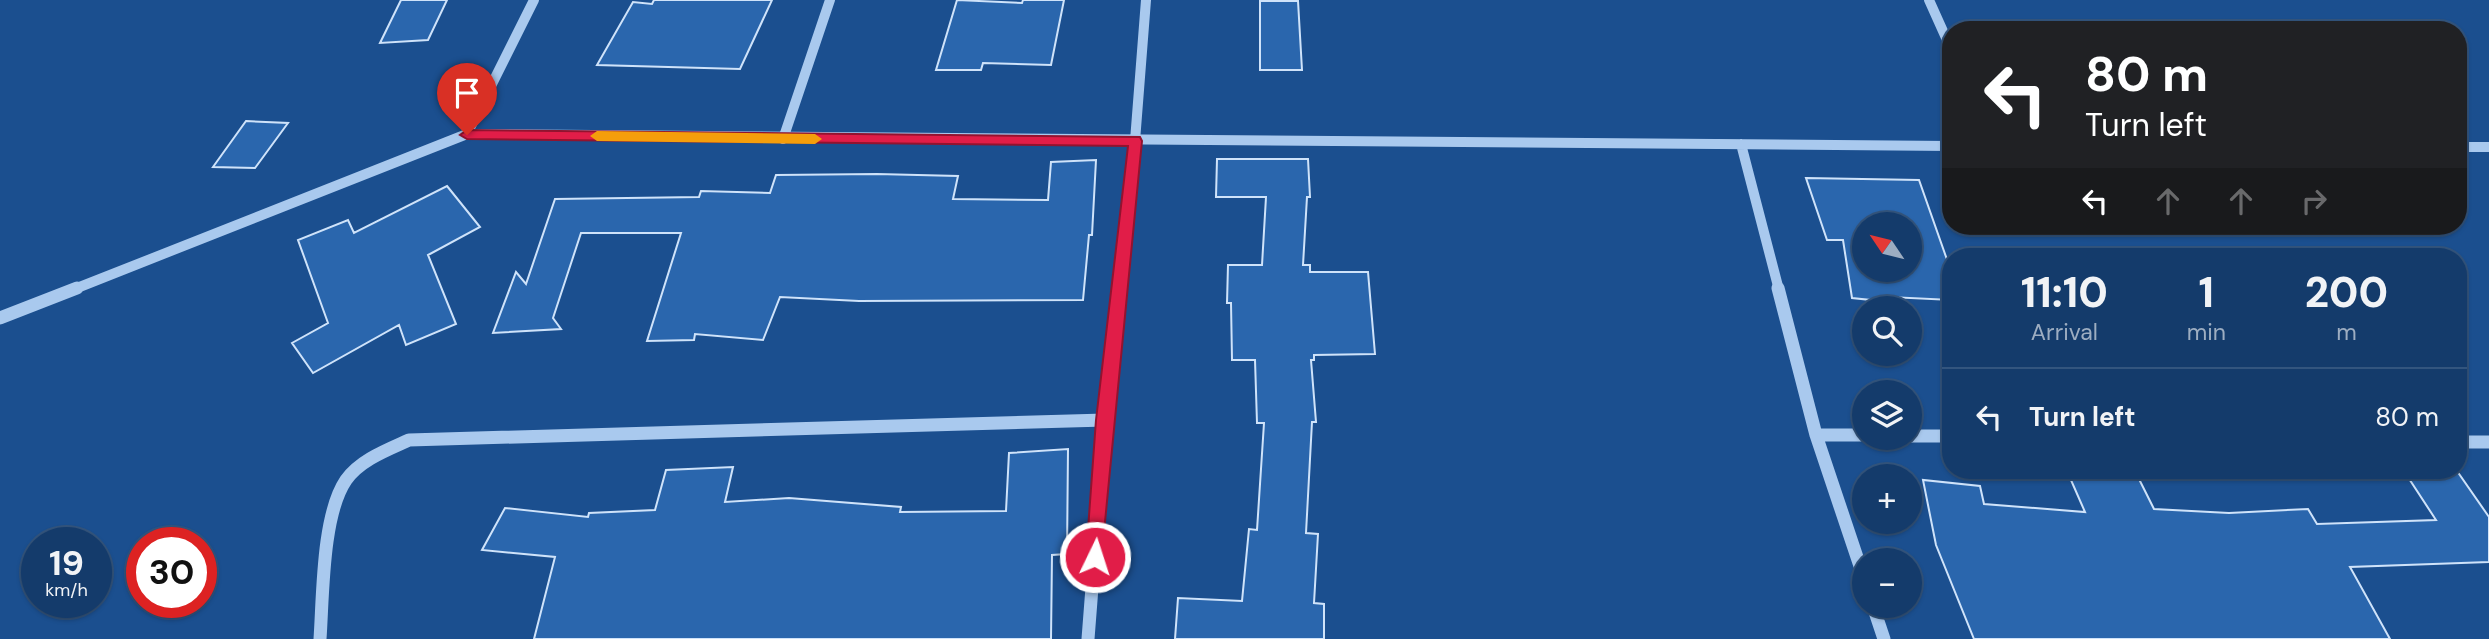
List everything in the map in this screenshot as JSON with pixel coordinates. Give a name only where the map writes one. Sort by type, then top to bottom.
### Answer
[{"type":"street","points":[[467,135],[534,0]]},
{"type":"street","points":[[783,139],[830,0]]},
{"type":"street","points":[[1088,639],[1105,420],[1135,141],[1146,0]]},
{"type":"street","points":[[1929,0],[1942,29]]},
{"type":"street","points":[[0,318],[467,135],[1942,146]]},
{"type":"street","points":[[1741,144],[1816,435],[1854,548]]},
{"type":"street","points":[[2467,147],[2489,147]]},
{"type":"street","points":[[320,639],[333,505],[345,480],[374,455],[409,440],[1105,420]]},
{"type":"street","points":[[1816,435],[1852,435]]},
{"type":"street","points":[[1922,436],[1942,436]]},
{"type":"street","points":[[2467,442],[2489,442]]},
{"type":"street","points":[[1877,618],[1884,639]]},
{"type":"building","points":[[401,0],[447,0],[428,40],[380,43]]},
{"type":"building","points":[[654,0],[772,0],[740,69],[597,65],[633,2],[652,4]]},
{"type":"building","points":[[957,0],[1022,3],[1023,0],[1064,0],[1051,65],[983,63],[981,70],[936,70]]},
{"type":"building","points":[[1260,1],[1298,1],[1302,70],[1260,70]]},
{"type":"building","points":[[246,121],[288,123],[255,168],[213,167]]},
{"type":"building","points":[[1217,159],[1308,159],[1310,197],[1307,197],[1303,265],[1310,265],[1310,272],[1368,272],[1375,354],[1314,355],[1314,360],[1311,360],[1316,422],[1312,422],[1306,533],[1318,534],[1314,603],[1324,604],[1324,639],[1175,639],[1178,598],[1242,601],[1249,529],[1257,530],[1264,423],[1257,423],[1255,360],[1232,360],[1231,303],[1227,303],[1228,265],[1262,265],[1266,197],[1216,197]]},
{"type":"building","points":[[1096,160],[1092,235],[1089,235],[1083,300],[859,301],[780,297],[763,340],[695,334],[694,340],[647,341],[681,233],[581,233],[553,318],[561,329],[493,333],[516,272],[526,284],[555,199],[699,197],[701,191],[770,193],[776,175],[877,174],[958,176],[953,199],[1048,200],[1051,162]]},
{"type":"building","points":[[1806,178],[1919,180],[1943,248],[1942,300],[1922,299],[1922,296],[1852,298],[1843,240],[1827,240]]},
{"type":"building","points":[[447,186],[480,227],[428,255],[456,324],[406,345],[399,325],[313,373],[292,343],[328,323],[298,240],[348,220],[354,233]]},
{"type":"building","points":[[1068,449],[1067,554],[1052,555],[1051,639],[534,639],[555,557],[482,550],[505,508],[588,517],[589,513],[655,510],[666,470],[733,467],[725,502],[789,498],[901,507],[900,512],[1006,511],[1009,453]]},
{"type":"building","points":[[2071,479],[2139,479],[2154,509],[2229,513],[2308,509],[2317,524],[2436,520],[2409,479],[2463,479],[2489,517],[2489,562],[2350,567],[2390,639],[1974,639],[1936,545],[1923,480],[1980,486],[1984,504],[2085,512]]},
{"type":"slow traffic","points":[[597,136],[815,139]]},
{"type":"route","points":[[467,135],[1135,141],[1105,420],[1095,557]]}]
